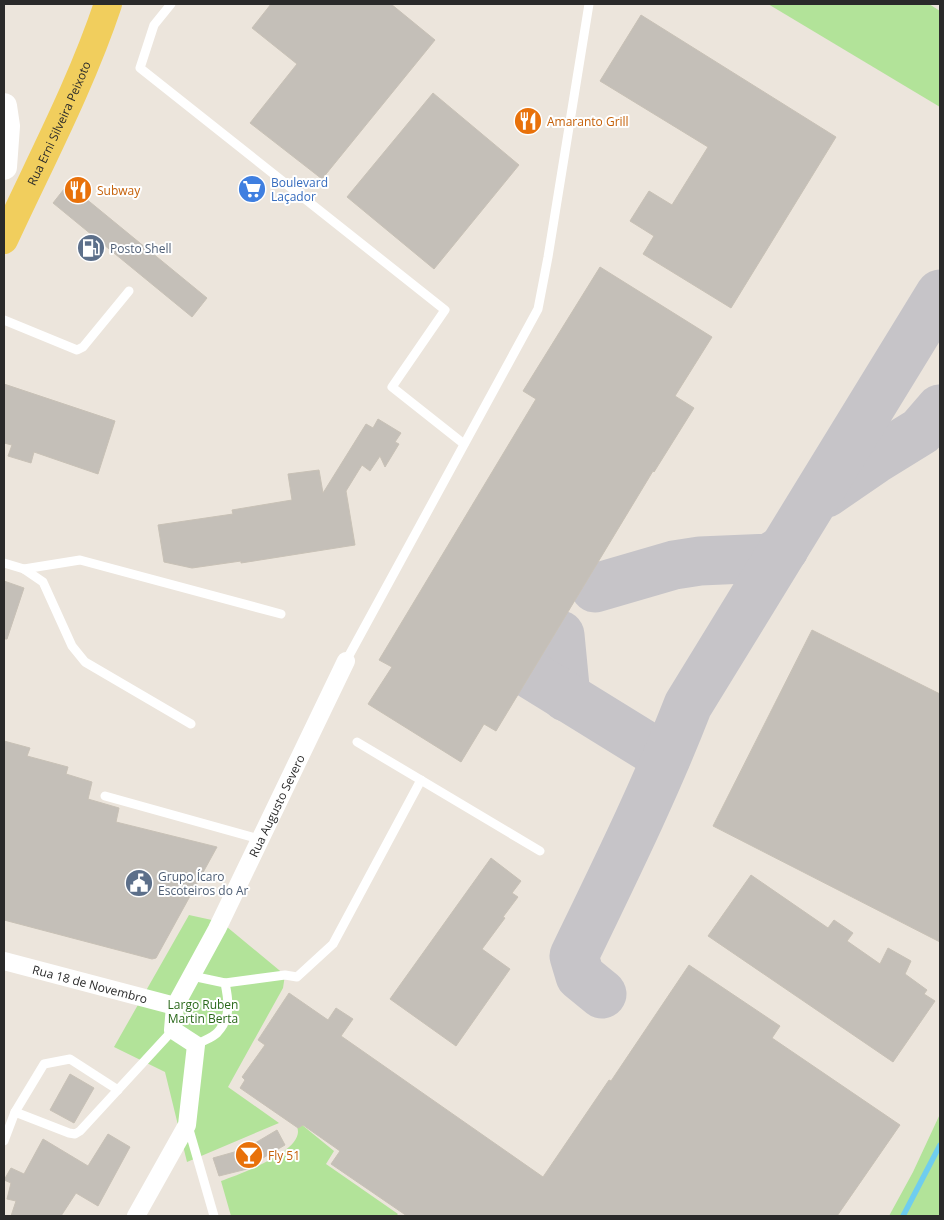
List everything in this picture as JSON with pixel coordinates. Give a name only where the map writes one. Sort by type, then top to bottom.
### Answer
[{"type":"main road","name":"Rua Erni Silveira Peixoto","points":[[4,240],[61,119],[98,35],[108,4]]},
{"type":"main road","points":[[4,106],[7,126],[4,167]]},
{"type":"street","name":"Rua Augusto Severo","points":[[172,1030],[175,1006],[217,929],[346,661]]},
{"type":"street","name":"Rua 18 de Novembro","points":[[4,962],[175,1006]]},
{"type":"street","points":[[136,1216],[188,1126],[196,1045],[172,1030]]},
{"type":"lane","points":[[171,4],[154,25],[140,68],[445,310],[392,387],[464,444]]},
{"type":"lane","points":[[346,661],[538,309],[589,4]]},
{"type":"lane","points":[[4,320],[77,350],[83,347],[129,291]]},
{"type":"lane","points":[[24,569],[80,560],[282,614]]},
{"type":"lane","points":[[4,563],[24,569],[43,582],[72,646],[85,662],[191,724]]},
{"type":"lane","points":[[357,742],[540,850]]},
{"type":"lane","points":[[192,976],[225,983],[285,975],[297,976],[333,944],[421,780]]},
{"type":"lane","points":[[105,796],[259,839]]},
{"type":"lane","points":[[196,1045],[216,1034],[229,1014],[229,1000],[225,983]]},
{"type":"lane","points":[[15,1112],[75,1134],[80,1131],[172,1030]]},
{"type":"lane","points":[[4,1141],[15,1112],[44,1064],[70,1059],[118,1090]]},
{"type":"lane","points":[[188,1126],[214,1216]]},
{"type":"green space","points":[[768,4],[929,4],[940,11],[940,107]]},
{"type":"green space","name":"Largo Ruben Martin Berta","points":[[189,915],[221,922],[285,975],[283,988],[228,1087],[279,1123],[187,1162],[165,1072],[114,1047]]},
{"type":"green space","points":[[940,1114],[940,1216],[889,1216],[913,1172]]},
{"type":"green space","points":[[296,1120],[334,1151],[326,1164],[398,1214],[396,1216],[231,1216],[221,1181],[266,1162],[288,1148],[295,1140],[298,1132]]},
{"type":"building","points":[[271,4],[391,4],[435,40],[322,179],[250,123],[297,64],[252,28]]},
{"type":"building","points":[[641,15],[836,137],[731,308],[643,254],[654,236],[630,221],[649,191],[672,205],[708,147],[600,81]]},
{"type":"building","points":[[433,93],[519,165],[434,269],[347,197]]},
{"type":"building","points":[[68,184],[207,298],[192,317],[53,203]]},
{"type":"building","points":[[600,267],[712,337],[675,396],[694,408],[653,471],[496,731],[484,724],[461,762],[368,704],[392,667],[379,660],[536,399],[523,391]]},
{"type":"building","points":[[4,384],[115,421],[98,474],[34,452],[31,463],[8,456],[12,445],[4,443]]},
{"type":"building","points":[[378,419],[401,433],[395,442],[399,444],[385,467],[380,456],[370,471],[362,465],[346,491],[355,545],[241,563],[241,561],[192,568],[164,562],[158,525],[233,514],[232,510],[292,500],[288,474],[319,470],[323,493],[366,424],[373,428]]},
{"type":"building","points":[[4,581],[24,588],[7,639],[4,639]]},
{"type":"building","points":[[812,630],[940,694],[940,942],[713,826]]},
{"type":"building","points":[[4,741],[30,748],[27,756],[68,767],[66,774],[92,782],[88,799],[119,808],[116,822],[217,847],[156,958],[152,959],[4,920]]},
{"type":"building","points":[[491,858],[521,881],[512,893],[518,897],[482,949],[510,969],[456,1046],[390,999]]},
{"type":"building","points":[[751,875],[828,928],[834,920],[853,933],[847,941],[880,964],[888,948],[911,961],[905,974],[927,990],[924,994],[935,1001],[893,1062],[708,936]]},
{"type":"building","points":[[689,965],[780,1026],[772,1038],[900,1125],[837,1216],[407,1216],[331,1164],[340,1151],[303,1125],[298,1128],[240,1088],[245,1080],[242,1077],[265,1045],[258,1040],[289,993],[328,1020],[336,1008],[353,1019],[341,1036],[543,1177],[609,1080],[611,1081]]},
{"type":"building","points":[[70,1074],[94,1088],[74,1123],[50,1110]]},
{"type":"building","points":[[277,1130],[285,1145],[256,1162],[251,1168],[219,1176],[213,1158],[245,1149]]},
{"type":"building","points":[[108,1134],[130,1147],[98,1206],[76,1193],[61,1216],[11,1216],[16,1201],[7,1199],[11,1183],[4,1180],[11,1168],[24,1174],[43,1139],[88,1166]]},
{"type":"waterway","points":[[903,1216],[940,1145]]},
{"type":"taxiway","points":[[602,994],[580,976],[574,956],[648,800],[688,705],[940,294]]},
{"type":"taxiway","points":[[826,493],[921,431],[940,409]]},
{"type":"taxiway","points":[[595,588],[674,565],[700,561],[769,558],[784,549]]},
{"type":"taxiway","points":[[560,635],[566,697]]},
{"type":"taxiway","points":[[525,671],[666,758]]},
{"type":"place","name":"Amaranto Grill","points":[[528,121]]},
{"type":"place","name":"Boulevard Laçador","points":[[252,189]]},
{"type":"place","name":"Subway","points":[[78,190]]},
{"type":"place","name":"Posto Shell","points":[[91,248]]},
{"type":"place","name":"Grupo Ícaro Escoteiros do Ar","points":[[139,883]]},
{"type":"place","name":"Fly 51","points":[[249,1155]]}]
